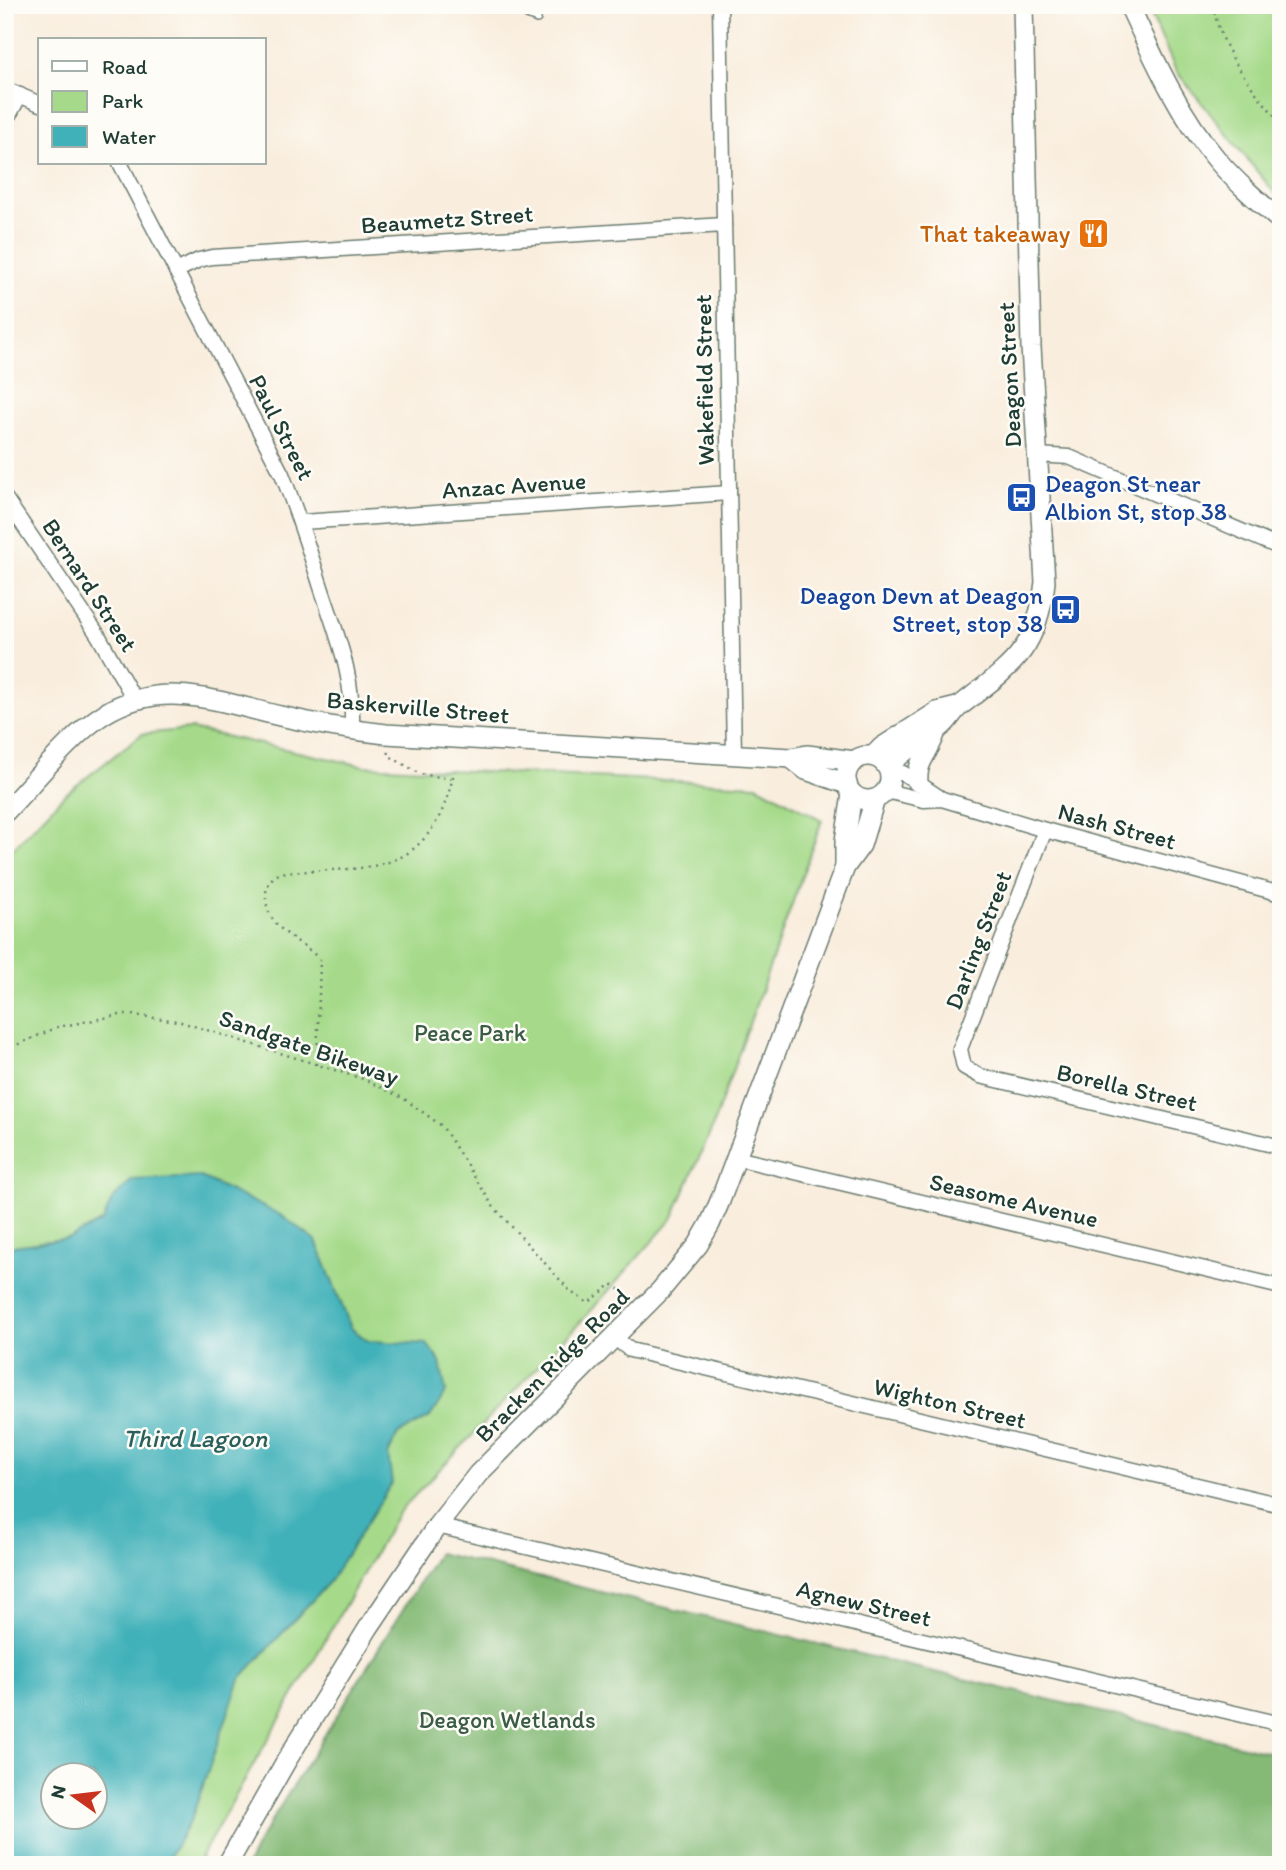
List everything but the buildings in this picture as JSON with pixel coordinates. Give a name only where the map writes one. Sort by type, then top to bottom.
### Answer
[{"type":"main road","name":"Deagon Street","points":[[876,763],[943,726],[957,707],[1009,667],[1024,652],[1035,630],[1042,606],[1045,582],[1031,347],[1023,5]]},
{"type":"main road","points":[[1129,5],[1164,80],[1217,159],[1244,189],[1281,221]]},
{"type":"main road","name":"Baskerville Street","points":[[5,812],[84,730],[102,715],[134,699],[154,695],[190,694],[352,730],[395,735],[791,758],[807,755],[876,763]]},
{"type":"main road","name":"Deagon Street","points":[[876,763],[882,747],[937,712],[957,707]]},
{"type":"main road","points":[[918,782],[920,761],[932,743],[936,730]]},
{"type":"main road","name":"Baskerville Street","points":[[791,758],[806,771],[850,789]]},
{"type":"main road","points":[[876,763],[890,780],[881,795],[863,800],[850,789],[847,771],[876,763]]},
{"type":"main road","name":"Bracken Ridge Road","points":[[845,867],[850,789]]},
{"type":"main road","name":"Bracken Ridge Road","points":[[227,1865],[292,1752],[402,1576],[437,1526],[478,1475],[660,1291],[698,1245],[710,1224],[736,1158],[845,867],[861,845],[881,795]]},
{"type":"street","name":"Wakefield Street","points":[[720,5],[734,754]]},
{"type":"street","points":[[5,89],[38,103]]},
{"type":"street","points":[[5,122],[20,95]]},
{"type":"street","name":"Paul Street","points":[[121,164],[282,474],[302,522],[348,669],[353,702],[352,730]]},
{"type":"street","name":"Beaumetz Street","points":[[176,271],[212,257],[724,225]]},
{"type":"street","points":[[1037,455],[1069,457],[1281,548]]},
{"type":"street","name":"Anzac Avenue","points":[[302,522],[729,493]]},
{"type":"street","name":"Bernard Street","points":[[5,498],[98,635],[134,699]]},
{"type":"street","name":"Nash Street","points":[[876,763],[903,773],[942,799],[1281,894]]},
{"type":"street","name":"Nash Street","points":[[881,795],[923,800],[942,799]]},
{"type":"street","name":"Darling Street","points":[[964,1067],[961,1049],[1045,830]]},
{"type":"street","name":"Borella Street","points":[[964,1067],[980,1076],[1281,1147]]},
{"type":"street","name":"Seasome Avenue","points":[[736,1158],[1281,1287]]},
{"type":"street","name":"Wighton Street","points":[[614,1337],[629,1350],[1281,1505]]},
{"type":"street","name":"Agnew Street","points":[[437,1526],[1281,1724]]},
{"type":"lane","points":[[525,5],[527,15],[537,19]]},
{"type":"path","points":[[1213,5],[1216,22],[1244,80],[1281,123]]},
{"type":"path","points":[[389,748],[388,755],[420,774],[452,779]]},
{"type":"path","points":[[317,1065],[320,960],[277,926],[270,915],[266,896],[271,880],[284,872],[352,869],[390,861],[411,851],[441,818],[454,772]]},
{"type":"path","name":"Sandgate Bikeway","points":[[5,1050],[58,1027],[125,1014],[178,1021],[363,1079],[403,1098],[442,1126],[492,1206],[571,1292],[588,1303],[612,1284],[629,1298]]},
{"type":"green space","points":[[1147,5],[1281,5],[1281,201],[1176,71]]},
{"type":"green space","name":"Peace Park","points":[[191,729],[364,766],[757,785],[822,820],[711,1131],[672,1219],[588,1314],[398,1513],[196,1865],[165,1865],[192,1817],[240,1679],[330,1581],[398,1434],[430,1417],[427,1345],[368,1341],[351,1328],[316,1241],[112,1200],[103,1221],[70,1238],[14,1246],[5,1253],[5,857],[63,796],[142,734]]},
{"type":"green space","name":"Deagon Wetlands","points":[[438,1553],[1281,1755],[1281,1865],[247,1865],[260,1839]]},
{"type":"water","name":"Third Lagoon","points":[[201,1177],[281,1215],[316,1241],[351,1328],[368,1341],[427,1344],[440,1362],[446,1392],[430,1417],[398,1434],[388,1454],[392,1483],[330,1581],[240,1679],[192,1817],[165,1865],[5,1865],[5,1253],[14,1246],[70,1238],[103,1221],[112,1200],[132,1180]]},
{"type":"place","name":"That takeaway","points":[[1093,233]]},
{"type":"place","name":"Deagon St near Albion St, stop 38","points":[[1022,497]]},
{"type":"place","name":"Deagon Devn at Deagon Street, stop 38","points":[[1066,609]]}]
